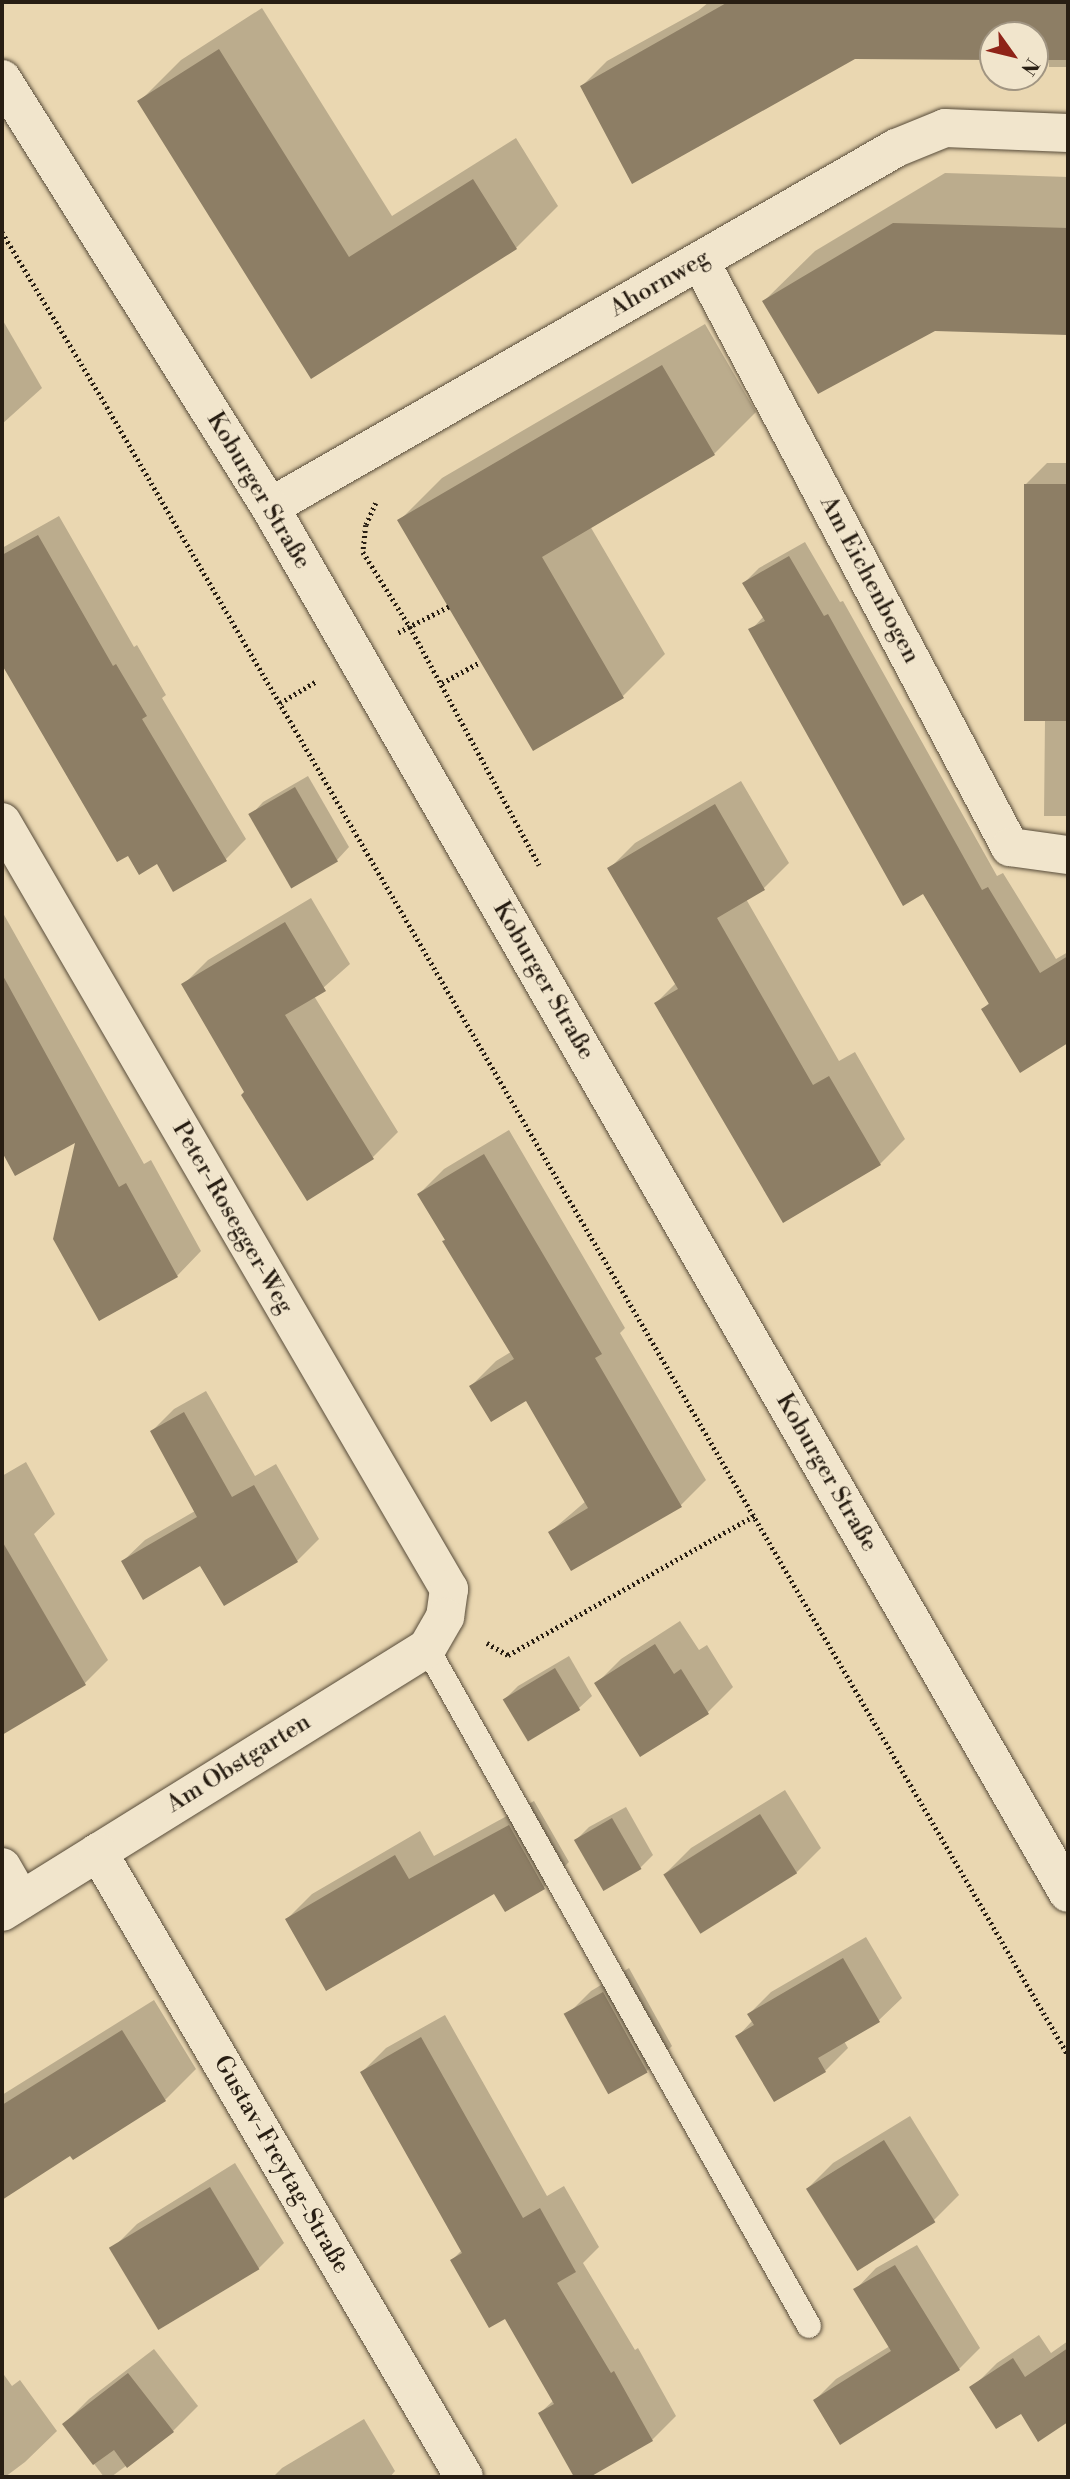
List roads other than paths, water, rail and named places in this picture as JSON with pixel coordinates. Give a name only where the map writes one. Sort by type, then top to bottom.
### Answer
[{"type":"street","name":"Koburger Straße","points":[[2,79],[270,507],[1068,1893]]},
{"type":"street","name":"Ahornweg","points":[[270,507],[896,148],[944,128],[1068,133]]},
{"type":"street","name":"Am Eichenbogen","points":[[700,261],[1010,847],[1068,855]]},
{"type":"street","name":"Peter-Rosegger-Weg","points":[[2,822],[449,1589],[436,1632]]},
{"type":"street","name":"Am Obstgarten","points":[[11,1906],[436,1632]]},
{"type":"street","name":"Gustav-Freytag-Straße","points":[[98,1852],[464,2477]]},
{"type":"street","points":[[2,1867],[11,1906]]},
{"type":"lane","points":[[436,1632],[809,2326]]}]
